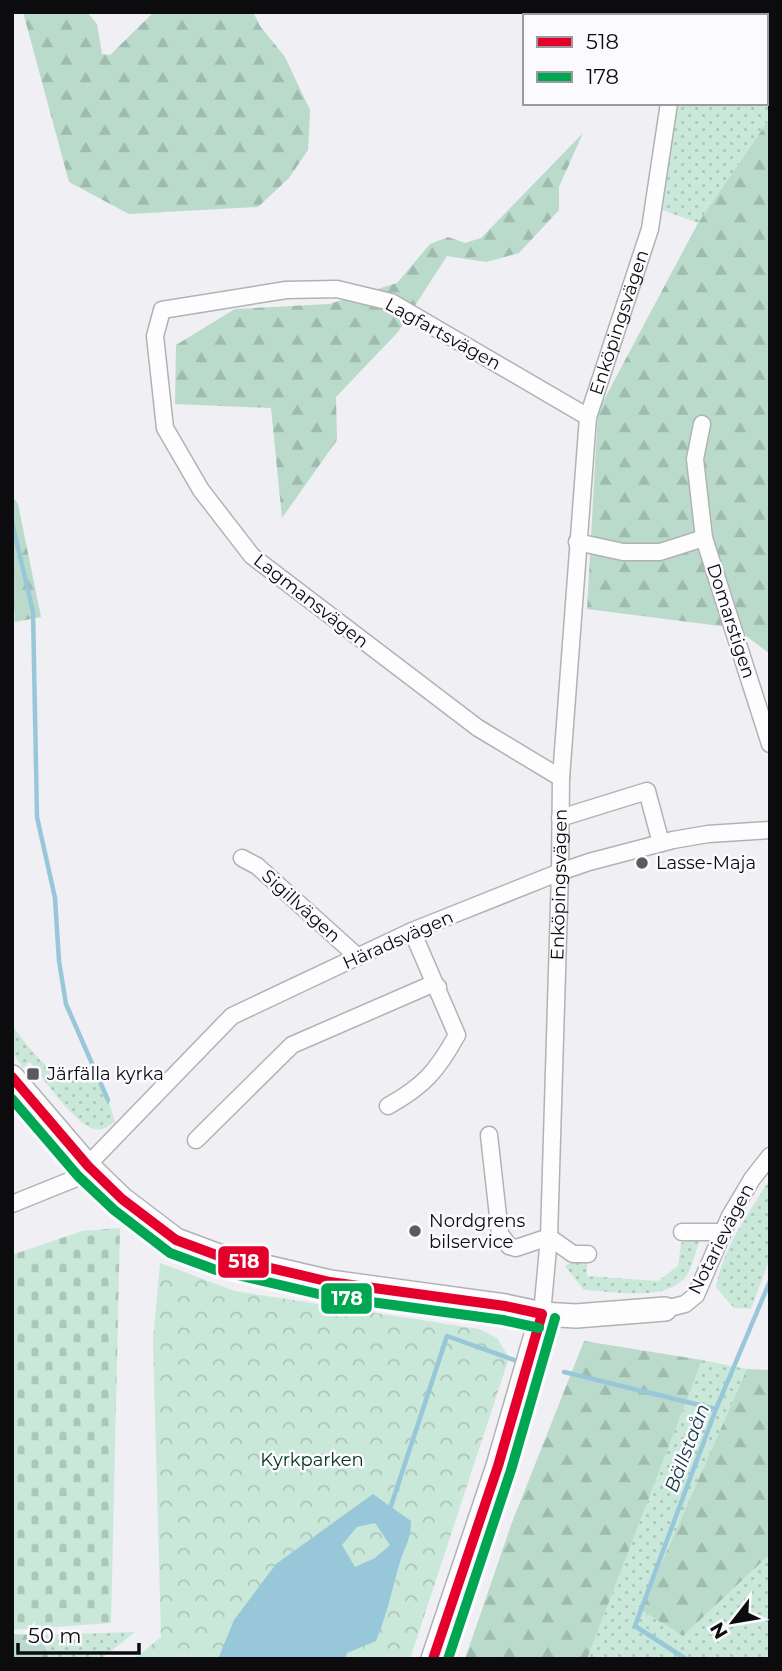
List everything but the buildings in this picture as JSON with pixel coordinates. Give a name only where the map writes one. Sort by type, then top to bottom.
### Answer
[{"type":"street","name":"Enköpingsvägen","points":[[433,1659],[498,1466],[542,1314],[549,1237],[561,778],[588,417],[650,229],[669,105]]},
{"type":"street","name":"Lagfartsvägen","points":[[162,310],[286,290],[337,289],[391,302],[588,417]]},
{"type":"street","name":"Lagmansvägen","points":[[162,310],[155,336],[165,428],[201,490],[252,556],[478,729],[561,778]]},
{"type":"street","name":"Domarstigen","points":[[702,424],[695,459],[704,538],[770,744]]},
{"type":"street","points":[[577,542],[623,552],[660,552],[704,538]]},
{"type":"street","points":[[560,818],[647,792],[661,843]]},
{"type":"street","name":"Häradsvägen","points":[[12,1204],[74,1179],[232,1016],[412,931],[560,872],[661,843],[708,834],[770,830]]},
{"type":"street","name":"Sigillvägen","points":[[242,858],[257,866],[358,957]]},
{"type":"street","points":[[388,1106],[415,1091],[441,1064],[457,1035],[412,931]]},
{"type":"street","points":[[197,1140],[292,1045],[430,985],[438,987]]},
{"type":"street","points":[[12,1077],[88,1166],[122,1199],[176,1240],[219,1256],[330,1282],[505,1306],[542,1314],[576,1316],[664,1309]]},
{"type":"street","points":[[489,1135],[500,1234],[509,1246],[516,1248],[549,1237],[573,1254],[588,1254]]},
{"type":"street","name":"Notarievägen","points":[[664,1309],[685,1304],[696,1295],[722,1232],[752,1179],[770,1156]]},
{"type":"street","points":[[682,1232],[722,1232]]},
{"type":"green space","points":[[23,12],[87,12],[97,24],[102,54],[110,55],[154,12],[253,12],[260,26],[285,57],[310,110],[308,150],[289,178],[258,207],[129,214],[69,182]]},
{"type":"green space","points":[[558,12],[675,12],[674,14]]},
{"type":"green space","points":[[770,12],[770,118],[698,223],[662,210],[677,105],[768,105],[768,14],[690,14]]},
{"type":"green space","points":[[770,118],[770,654],[736,628],[587,609],[598,411],[698,223]]},
{"type":"green space","points":[[583,133],[559,187],[559,210],[519,253],[486,262],[447,256],[398,332],[336,397],[337,440],[282,518],[271,408],[175,404],[176,345],[235,309],[329,304],[397,283],[430,244],[448,237],[465,243],[481,238]]},
{"type":"green space","points":[[12,496],[18,504],[41,617],[15,622],[12,579]]},
{"type":"green space","points":[[12,1025],[40,1060],[68,1079],[84,1079],[104,1072],[107,1077],[102,1081],[115,1122],[100,1129],[87,1126],[69,1111],[30,1062],[23,1068],[12,1052]]},
{"type":"green space","points":[[770,1179],[770,1258],[751,1309],[734,1308],[716,1287],[719,1272],[738,1231]]},
{"type":"green space","points":[[120,1228],[111,1623],[12,1630],[12,1255],[82,1231]]},
{"type":"green space","points":[[694,1238],[700,1239],[687,1275],[678,1284],[654,1292],[584,1290],[565,1266],[576,1259],[587,1262],[587,1276],[658,1281],[678,1266],[681,1243]]},
{"type":"green space","name":"Kyrkparken","points":[[160,1263],[235,1291],[479,1329],[497,1338],[509,1358],[410,1659],[134,1659],[161,1637],[153,1340]]},
{"type":"green space","points":[[584,1341],[702,1360],[587,1659],[465,1659],[511,1525]]},
{"type":"green space","points":[[702,1360],[747,1369],[641,1610],[683,1636],[770,1554],[770,1659],[587,1659]]},
{"type":"green space","points":[[747,1369],[770,1370],[770,1554],[683,1636],[641,1610]]},
{"type":"green space","points":[[135,1632],[101,1659],[49,1659],[41,1635]]},
{"type":"green space","points":[[12,1634],[41,1635],[49,1659],[12,1659]]},
{"type":"water","points":[[373,1494],[411,1521],[409,1538],[376,1641],[347,1653],[345,1659],[218,1659],[234,1620],[276,1564]],"holes":[[[375,1523],[390,1545],[375,1558],[355,1567],[342,1545],[357,1527]]]},
{"type":"waterway","points":[[12,522],[33,612],[37,817],[55,898],[59,961],[66,1004],[108,1100]]},
{"type":"waterway","name":"Bällstaån","points":[[686,1659],[635,1626],[716,1409],[770,1281]]},
{"type":"waterway","points":[[391,1506],[447,1336],[517,1361]]},
{"type":"waterway","points":[[564,1372],[716,1409]]},
{"type":"transit line","name":"518","points":[[12,1077],[88,1166],[122,1199],[176,1240],[219,1256],[330,1282],[505,1306],[542,1314]]},
{"type":"transit line","name":"178","points":[[12,1099],[78,1176],[114,1210],[170,1253],[216,1270],[327,1296],[503,1320],[539,1328]]},
{"type":"transit line","name":"518","points":[[433,1659],[498,1466],[542,1314]]},
{"type":"transit line","name":"178","points":[[448,1659],[511,1470],[555,1318]]},
{"type":"place","name":"Lasse-Maja","points":[[642,863]]},
{"type":"place","name":"Järfälla kyrka","points":[[33,1074]]},
{"type":"place","name":"Nordgrens bilservice","points":[[415,1231]]}]
